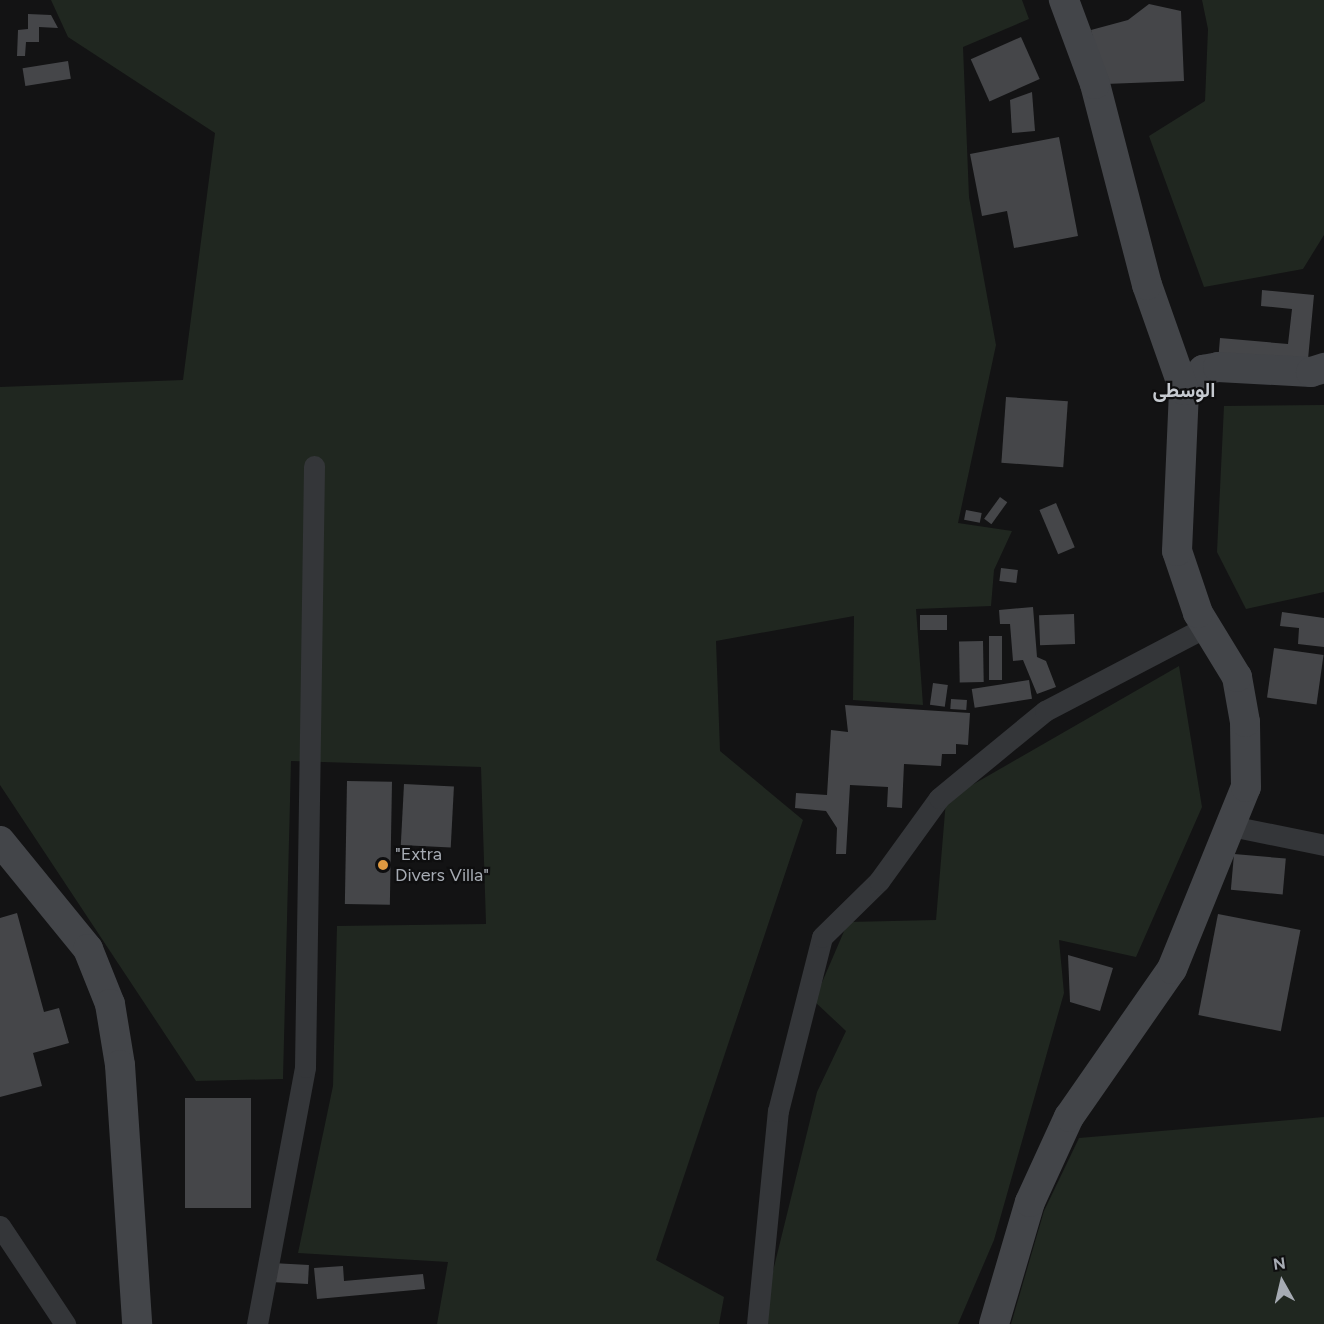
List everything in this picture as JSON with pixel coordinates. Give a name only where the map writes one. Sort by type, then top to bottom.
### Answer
[{"type":"street","points":[[994,1324],[1030,1202],[1070,1117],[1172,969],[1245,787],[1245,722],[1237,677],[1206,627],[1177,551],[1184,390],[1147,285],[1095,84],[1064,0]]},
{"type":"street","points":[[1184,390],[1203,370],[1218,367],[1311,372],[1324,368]]},
{"type":"street","points":[[257,1324],[306,1066],[314,466]]},
{"type":"street","points":[[757,1324],[778,1111],[822,937],[879,881],[939,798],[1045,711],[1206,627]]},
{"type":"street","points":[[1231,826],[1324,845]]},
{"type":"street","points":[[0,841],[88,949],[110,1004],[120,1065],[137,1324]]},
{"type":"street","points":[[0,1226],[65,1324]]},
{"type":"shaded area","points":[[51,0],[1022,0],[1029,19],[963,47],[969,197],[996,345],[958,523],[1012,531],[994,570],[991,606],[916,609],[923,705],[853,700],[854,616],[716,641],[720,751],[803,820],[656,1260],[724,1297],[719,1324],[437,1324],[448,1262],[298,1253],[333,1086],[337,926],[486,924],[481,767],[291,761],[283,1079],[196,1081],[0,785],[0,387],[183,380],[215,133],[68,37]]},
{"type":"shaded area","points":[[1202,0],[1324,0],[1324,235],[1303,269],[1204,287],[1149,136],[1205,101],[1208,29]]},
{"type":"shaded area","points":[[1324,405],[1324,592],[1246,609],[1217,552],[1224,406]]},
{"type":"shaded area","points":[[1179,666],[1202,807],[1136,957],[1059,940],[1064,993],[994,1240],[958,1324],[760,1324],[817,1092],[846,1031],[814,1001],[848,922],[936,920],[946,800]]},
{"type":"shaded area","points":[[1324,1117],[1324,1324],[1011,1324],[1044,1211],[1079,1138]]},
{"type":"building","points":[[1149,4],[1181,11],[1184,81],[1105,84],[1091,30],[1128,20]]},
{"type":"building","points":[[28,14],[51,15],[58,28],[39,27],[39,42],[26,42],[25,56],[17,56],[18,30],[28,29]]},
{"type":"building","points":[[1021,37],[1040,79],[989,101],[971,59]]},
{"type":"building","points":[[68,61],[71,79],[25,86],[23,68]]},
{"type":"building","points":[[1032,92],[1035,131],[1012,133],[1010,100]]},
{"type":"building","points":[[1059,137],[1078,236],[1014,248],[1007,211],[982,216],[970,154]]},
{"type":"building","points":[[1262,290],[1314,295],[1307,370],[1218,362],[1220,338],[1288,344],[1292,309],[1261,306]]},
{"type":"building","points":[[1006,397],[1068,401],[1063,467],[1001,463]]},
{"type":"building","points":[[1000,497],[1007,502],[991,524],[984,519]]},
{"type":"building","points":[[1056,503],[1075,547],[1058,554],[1039,510]]},
{"type":"building","points":[[966,510],[982,513],[980,523],[964,520]]},
{"type":"building","points":[[1001,568],[1018,570],[1016,583],[999,581]]},
{"type":"building","points":[[1033,607],[1037,657],[1046,661],[1056,687],[1037,694],[1023,660],[1013,661],[1010,624],[1000,624],[999,610]]},
{"type":"building","points":[[1282,612],[1324,618],[1324,647],[1298,644],[1299,628],[1280,626]]},
{"type":"building","points":[[1074,614],[1075,644],[1040,645],[1039,615]]},
{"type":"building","points":[[920,615],[947,615],[947,630],[920,630]]},
{"type":"building","points":[[989,636],[1002,636],[1002,680],[989,680]]},
{"type":"building","points":[[959,641],[983,641],[984,682],[960,682]]},
{"type":"building","points":[[1274,648],[1324,655],[1317,704],[1267,698]]},
{"type":"building","points":[[1029,680],[1032,699],[975,708],[972,689]]},
{"type":"building","points":[[933,683],[948,685],[945,707],[930,705]]},
{"type":"building","points":[[951,699],[967,700],[966,710],[950,709]]},
{"type":"building","points":[[845,705],[970,713],[968,745],[956,744],[956,754],[942,754],[941,766],[904,764],[902,808],[887,807],[888,787],[850,785],[846,854],[836,854],[837,828],[826,811],[795,808],[796,793],[827,795],[831,730],[848,732]]},
{"type":"building","points":[[347,781],[392,782],[390,905],[345,904]]},
{"type":"building","points":[[404,784],[454,787],[451,848],[401,845]]},
{"type":"building","points":[[1234,854],[1286,859],[1283,894],[1231,890]]},
{"type":"building","points":[[17,913],[44,1012],[59,1008],[69,1043],[33,1053],[42,1086],[0,1097],[0,918]]},
{"type":"building","points":[[1218,914],[1300,930],[1281,1031],[1198,1015]]},
{"type":"building","points":[[1068,955],[1113,968],[1100,1011],[1070,1002]]},
{"type":"building","points":[[185,1098],[251,1098],[251,1208],[185,1208]]},
{"type":"building","points":[[272,1263],[309,1265],[308,1284],[271,1282]]},
{"type":"building","points":[[343,1266],[344,1281],[423,1274],[425,1289],[317,1299],[314,1268]]},
{"type":"place","name":"\"Extra Divers Villa\"","points":[[383,865]]},
{"type":"district","name":"الوسطى","points":[[1184,390]]}]
